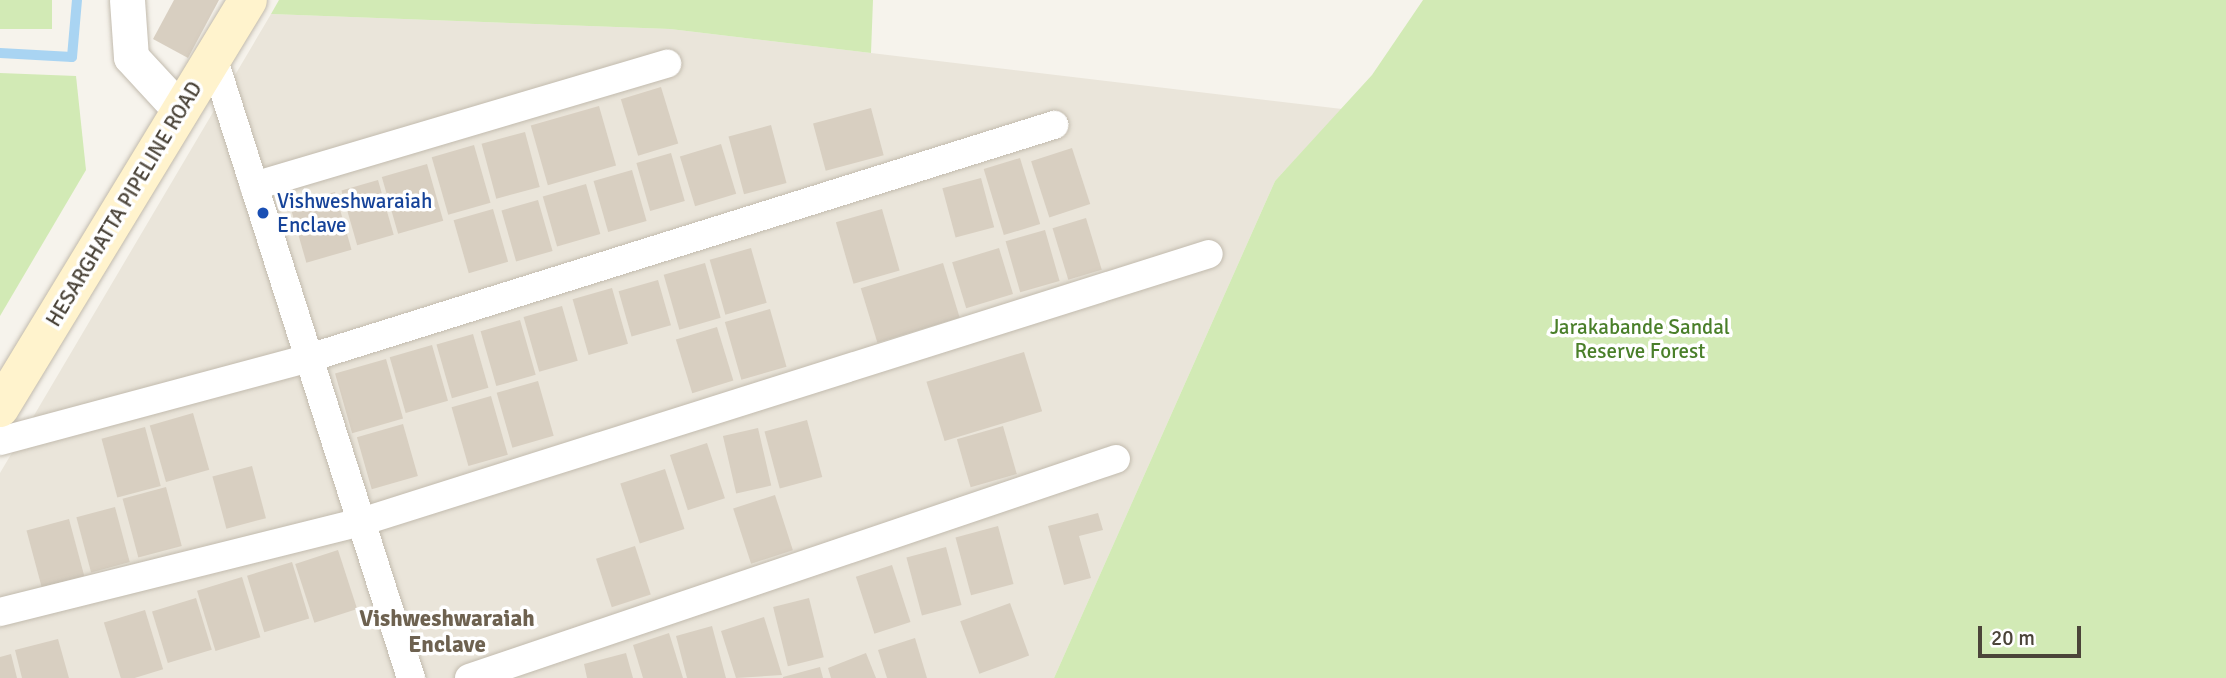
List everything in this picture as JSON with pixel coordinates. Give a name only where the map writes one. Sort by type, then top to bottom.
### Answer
[{"type":"main road","name":"HESARGHATTA PIPELINE ROAD","points":[[0,408],[178,108],[214,60],[248,0]]},
{"type":"street","points":[[127,0],[131,57],[178,108]]},
{"type":"street","points":[[214,60],[411,678]]},
{"type":"street","points":[[254,186],[667,64]]},
{"type":"street","points":[[0,441],[309,358],[1054,125]]},
{"type":"street","points":[[0,612],[361,522],[1209,254]]},
{"type":"street","points":[[469,678],[1116,459]]},
{"type":"shaded area","points":[[271,14],[670,29],[1342,109],[1275,181],[1054,678],[0,678],[0,473]]},
{"type":"green space","points":[[0,0],[52,0],[52,29],[0,29]]},
{"type":"green space","points":[[279,0],[873,0],[871,53],[670,29],[271,14]]},
{"type":"green space","name":"Jarakabande Sandal Reserve Forest","points":[[1423,0],[2226,0],[2226,678],[1054,678],[1275,181],[1372,75]]},
{"type":"green space","points":[[0,73],[76,76],[86,170],[0,316]]},
{"type":"building","points":[[174,0],[219,0],[188,58],[153,39]]},
{"type":"building","points":[[661,87],[678,143],[638,156],[621,99]]},
{"type":"building","points":[[599,106],[616,166],[548,185],[531,126]]},
{"type":"building","points":[[871,108],[884,155],[826,171],[813,124]]},
{"type":"building","points":[[771,125],[787,183],[744,194],[728,136]]},
{"type":"building","points":[[525,132],[540,187],[496,199],[482,144]]},
{"type":"building","points":[[721,144],[736,194],[695,206],[680,157]]},
{"type":"building","points":[[474,145],[491,203],[448,215],[432,157]]},
{"type":"building","points":[[1072,148],[1090,204],[1049,217],[1031,161]]},
{"type":"building","points":[[671,153],[685,201],[650,211],[636,163]]},
{"type":"building","points":[[1020,158],[1040,224],[1004,235],[984,169]]},
{"type":"building","points":[[427,164],[443,221],[398,234],[382,177]]},
{"type":"building","points":[[632,170],[647,221],[608,232],[594,181]]},
{"type":"building","points":[[981,178],[994,227],[956,238],[942,188]]},
{"type":"building","points":[[378,180],[394,235],[357,245],[341,190]]},
{"type":"building","points":[[586,184],[600,234],[557,246],[543,196]]},
{"type":"building","points":[[335,192],[352,250],[306,263],[290,205]]},
{"type":"building","points":[[538,200],[553,251],[516,261],[501,210]]},
{"type":"building","points":[[493,209],[508,262],[469,273],[454,220]]},
{"type":"building","points":[[882,209],[900,271],[854,284],[836,222]]},
{"type":"building","points":[[1086,218],[1102,270],[1068,280],[1053,228]]},
{"type":"building","points":[[1045,230],[1060,281],[1020,292],[1006,241]]},
{"type":"building","points":[[751,248],[767,303],[725,315],[710,260]]},
{"type":"building","points":[[999,248],[1013,294],[966,308],[952,262]]},
{"type":"building","points":[[705,263],[721,318],[679,330],[664,275]]},
{"type":"building","points":[[943,263],[960,318],[877,343],[861,288]]},
{"type":"building","points":[[658,280],[671,325],[632,336],[619,291]]},
{"type":"building","points":[[612,288],[628,344],[589,355],[573,299]]},
{"type":"building","points":[[562,306],[578,361],[539,372],[524,317]]},
{"type":"building","points":[[770,309],[787,367],[741,380],[725,322]]},
{"type":"building","points":[[520,320],[536,375],[496,386],[481,331]]},
{"type":"building","points":[[717,327],[733,381],[692,393],[676,340]]},
{"type":"building","points":[[473,334],[488,388],[452,398],[436,344]]},
{"type":"building","points":[[432,345],[448,401],[406,413],[390,357]]},
{"type":"building","points":[[1024,352],[1042,411],[945,441],[926,382]]},
{"type":"building","points":[[386,359],[403,419],[352,433],[335,374]]},
{"type":"building","points":[[538,381],[554,436],[512,448],[497,393]]},
{"type":"building","points":[[491,396],[508,455],[468,466],[452,407]]},
{"type":"building","points":[[193,413],[209,470],[166,482],[150,425]]},
{"type":"building","points":[[807,420],[822,477],[780,488],[764,431]]},
{"type":"building","points":[[403,424],[418,476],[372,489],[357,437]]},
{"type":"building","points":[[1003,426],[1017,474],[971,487],[957,439]]},
{"type":"building","points":[[145,427],[161,486],[117,498],[102,439]]},
{"type":"building","points":[[758,428],[771,485],[736,494],[723,436]]},
{"type":"building","points":[[707,443],[725,498],[688,510],[670,455]]},
{"type":"building","points":[[252,466],[266,518],[226,529],[212,477]]},
{"type":"building","points":[[665,469],[684,529],[640,543],[620,484]]},
{"type":"building","points":[[166,487],[182,546],[138,558],[123,499]]},
{"type":"building","points":[[775,495],[793,550],[751,564],[733,509]]},
{"type":"building","points":[[115,507],[130,562],[91,572],[76,517]]},
{"type":"building","points":[[1098,513],[1103,530],[1079,536],[1091,578],[1064,585],[1048,526]]},
{"type":"building","points":[[69,519],[84,576],[42,587],[26,530]]},
{"type":"building","points":[[998,526],[1014,584],[971,595],[955,537]]},
{"type":"building","points":[[635,546],[651,595],[612,607],[596,559]]},
{"type":"building","points":[[946,547],[962,605],[922,616],[906,558]]},
{"type":"building","points":[[338,550],[357,609],[314,623],[295,564]]},
{"type":"building","points":[[292,562],[309,618],[264,632],[247,576]]},
{"type":"building","points":[[892,565],[911,622],[874,634],[856,577]]},
{"type":"building","points":[[242,577],[260,637],[215,651],[197,591]]},
{"type":"building","points":[[196,598],[212,650],[168,663],[152,611]]},
{"type":"building","points":[[809,598],[824,657],[788,666],[773,607]]},
{"type":"building","points":[[1010,603],[1029,656],[979,674],[960,621]]},
{"type":"building","points":[[145,610],[163,669],[135,678],[121,678],[104,623]]},
{"type":"building","points":[[764,617],[782,675],[736,678],[721,631]]},
{"type":"building","points":[[712,626],[726,678],[687,678],[676,636]]},
{"type":"building","points":[[669,633],[683,678],[643,678],[633,645]]},
{"type":"building","points":[[915,638],[927,678],[887,678],[878,650]]},
{"type":"building","points":[[58,639],[69,678],[22,678],[15,650]]},
{"type":"building","points":[[626,653],[633,678],[587,678],[584,664]]},
{"type":"building","points":[[866,653],[876,678],[831,678],[828,668]]},
{"type":"building","points":[[11,654],[17,678],[0,678],[0,657]]},
{"type":"building","points":[[820,667],[823,678],[783,678],[783,677]]},
{"type":"waterway","points":[[0,53],[72,57],[77,0]]},
{"type":"place","name":"Vishweshwaraiah Enclave","points":[[263,213]]},
{"type":"district","name":"Vishweshwaraiah Enclave","points":[[447,632]]}]
